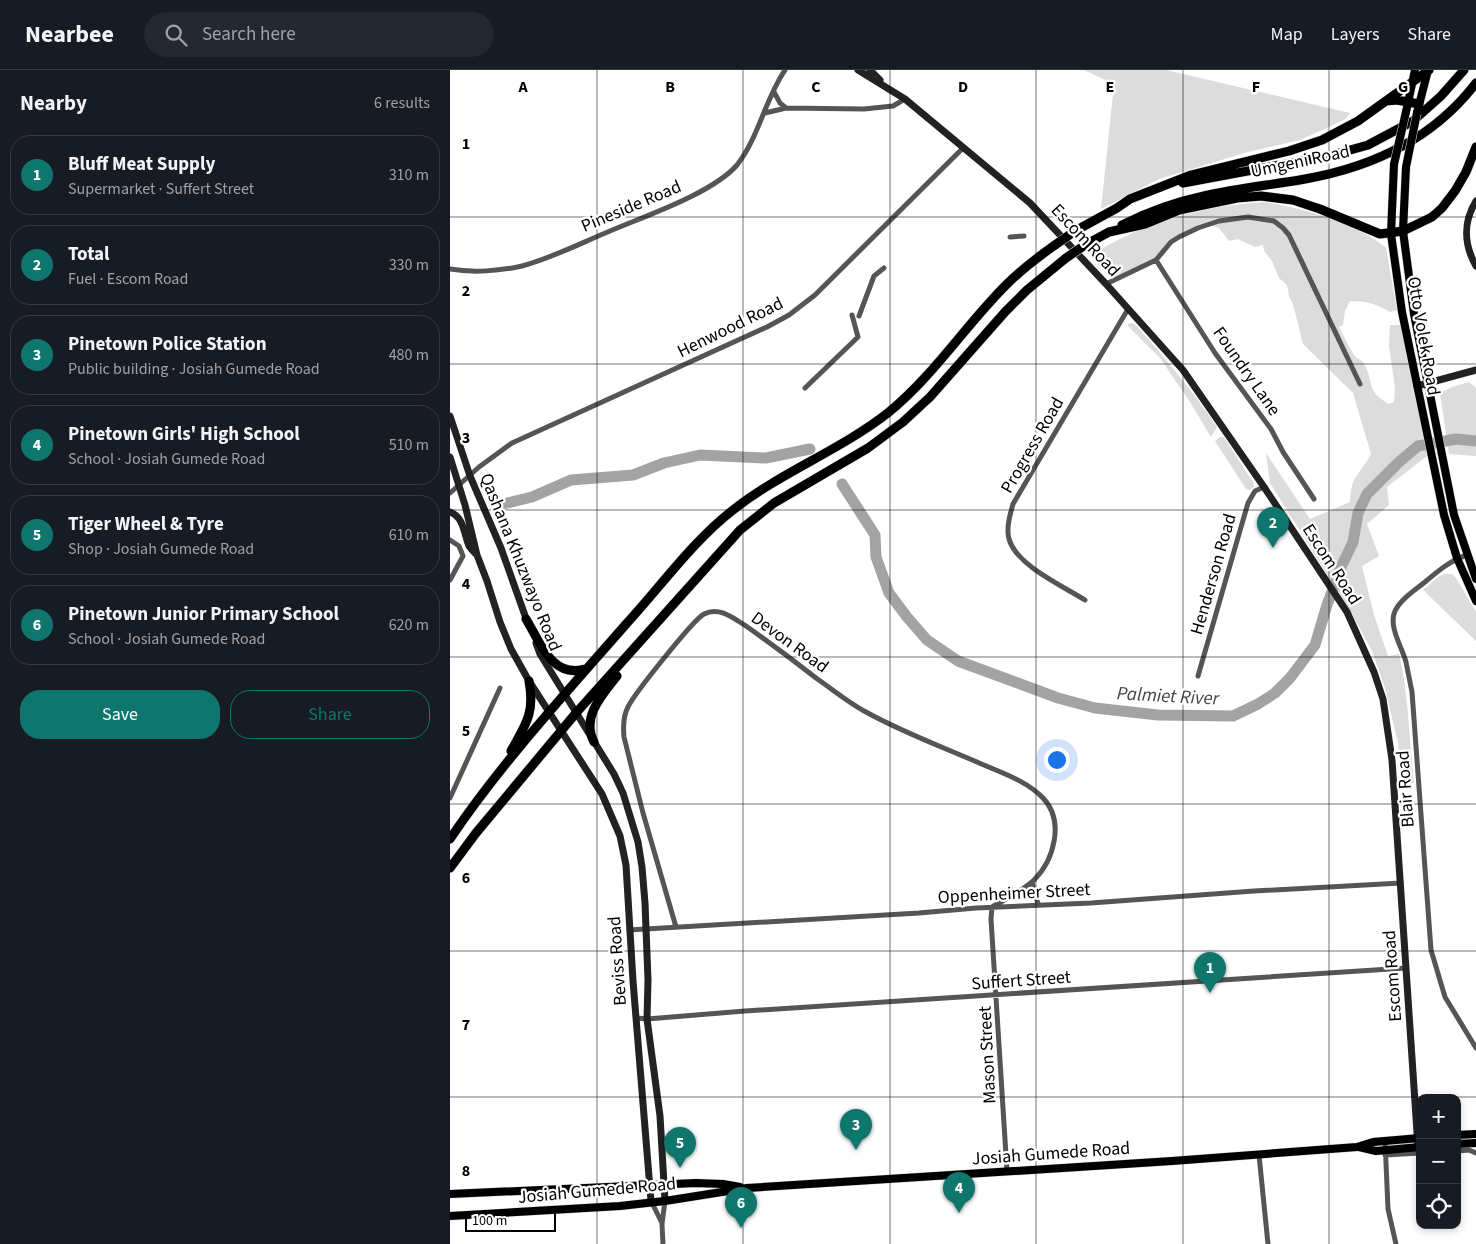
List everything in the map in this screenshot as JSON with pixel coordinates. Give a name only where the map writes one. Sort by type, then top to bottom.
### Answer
[{"type":"highway","name":"Umgeni Road","points":[[1117,208],[1144,196],[1186,182],[1314,160],[1368,144],[1414,121],[1441,96],[1464,70]]},
{"type":"highway","points":[[502,766],[550,713],[585,669],[717,524],[759,492],[856,434],[888,412],[922,382],[1007,284],[1029,264],[1075,231],[1130,199],[1192,175],[1289,151],[1322,140],[1358,121],[1428,71]]},
{"type":"highway","name":"Umgeni Road","points":[[1109,232],[1138,217],[1191,199],[1306,179],[1351,169],[1378,159],[1403,147],[1435,125],[1476,83]]},
{"type":"highway","points":[[1386,101],[1408,102],[1418,108]]},
{"type":"highway","points":[[450,868],[576,713],[740,530],[774,503],[868,448],[903,422],[930,398],[1005,312],[1050,270],[1066,258],[1109,232],[1145,224],[1194,206],[1237,198],[1262,196],[1293,200],[1380,234],[1403,231],[1432,217],[1442,208],[1466,172],[1476,147]]},
{"type":"highway","points":[[526,619],[554,663],[568,671],[585,669]]},
{"type":"highway","points":[[594,742],[590,729],[594,707],[645,637]]},
{"type":"highway","points":[[450,839],[502,766],[528,723],[532,695],[529,682]]},
{"type":"main road","name":"Escom Road","points":[[858,70],[905,99],[1030,203],[1106,284],[1183,370],[1264,487],[1346,612],[1360,639],[1383,699],[1392,760],[1416,1099]]},
{"type":"main road","name":"Escom Road","points":[[870,70],[889,88]]},
{"type":"main road","name":"Otto Volek Road","points":[[1415,70],[1394,164],[1391,234],[1402,312],[1444,515],[1457,558],[1476,601]]},
{"type":"main road","name":"Otto Volek Road","points":[[1428,71],[1406,167],[1403,231],[1414,314],[1454,515],[1476,579]]},
{"type":"main road","points":[[1476,201],[1467,222],[1466,241],[1469,253],[1476,266]]},
{"type":"main road","points":[[1417,386],[1476,370]]},
{"type":"main road","name":"Qashana Khuzwayo Road","points":[[450,416],[470,476],[501,548],[540,654],[576,713]]},
{"type":"main road","name":"Qashana Khuzwayo Road","points":[[450,457],[465,505],[477,555],[488,581],[511,649],[529,682],[550,713]]},
{"type":"main road","points":[[450,512],[454,513],[460,520],[470,548],[477,555]]},
{"type":"main road","name":"Beviss Road","points":[[550,713],[602,794],[620,836],[626,866],[629,930],[651,1201]]},
{"type":"main road","name":"Beviss Road","points":[[576,713],[620,786],[635,829],[642,867],[647,930],[647,1020],[660,1116],[665,1201]]},
{"type":"main road","points":[[1461,1136],[1476,1134]]},
{"type":"main road","name":"Josiah Gumede Road","points":[[450,1216],[620,1206],[747,1188],[1259,1155],[1357,1147],[1385,1140],[1416,1138]]},
{"type":"main road","points":[[1461,1144],[1476,1143]]},
{"type":"main road","name":"Josiah Gumede Road","points":[[1357,1147],[1385,1153],[1416,1149]]},
{"type":"main road","name":"Josiah Gumede Road","points":[[450,1194],[650,1185],[723,1184],[747,1188]]},
{"type":"street","name":"Pineside Road","points":[[450,268],[474,270],[504,269],[523,265],[554,255],[702,190],[727,175],[737,164],[750,144],[785,70]]},
{"type":"street","points":[[774,92],[780,103],[786,108]]},
{"type":"street","points":[[765,113],[786,108],[864,109],[893,106],[905,99]]},
{"type":"street","name":"Henwood Road","points":[[450,493],[512,443],[767,327],[800,308],[826,286],[964,147]]},
{"type":"street","points":[[1106,284],[1156,260],[1171,242],[1198,228],[1218,221],[1248,217],[1274,221],[1289,236],[1360,384]]},
{"type":"street","points":[[1010,237],[1024,236]]},
{"type":"street","name":"Foundry Lane","points":[[1156,260],[1215,353],[1271,429],[1283,452],[1314,499]]},
{"type":"street","points":[[858,316],[874,276],[884,268]]},
{"type":"street","name":"Progress Road","points":[[1085,600],[1032,567],[1016,553],[1009,539],[1008,526],[1013,504],[1128,309]]},
{"type":"street","points":[[805,388],[858,337],[852,315]]},
{"type":"street","name":"Henderson Road","points":[[1198,676],[1248,503],[1255,491],[1264,487]]},
{"type":"street","points":[[450,540],[459,546],[463,556],[450,580]]},
{"type":"street","name":"Blair Road","points":[[1467,555],[1457,558],[1399,605],[1395,612],[1393,624],[1406,663],[1412,692],[1431,950],[1444,997],[1476,1048]]},
{"type":"street","name":"Devon Road","points":[[676,928],[643,813],[624,737],[623,720],[633,699],[691,626],[703,614],[715,611],[719,611],[746,626],[865,712],[1000,772],[1030,787],[1043,798],[1050,808],[1055,821],[1049,859],[1032,882],[992,907]]},
{"type":"street","points":[[450,798],[500,688]]},
{"type":"street","points":[[1032,882],[1038,904]]},
{"type":"street","name":"Oppenheimer Street","points":[[629,930],[1401,883]]},
{"type":"street","name":"Mason Street","points":[[992,907],[992,934],[1007,1170]]},
{"type":"street","name":"Suffert Street","points":[[637,1018],[647,1020],[750,1011],[1406,968]]},
{"type":"street","points":[[1385,1140],[1388,1209],[1396,1244]]},
{"type":"street","points":[[1461,1151],[1470,1150],[1476,1153]]},
{"type":"street","points":[[1259,1155],[1268,1244]]},
{"type":"street","name":"Beviss Road","points":[[651,1201],[662,1224]]},
{"type":"street","name":"Beviss Road","points":[[663,1244],[662,1224],[665,1201]]},
{"type":"shaded area","points":[[1084,70],[1166,70],[1350,113],[1346,119],[1300,140],[1248,152],[1159,179],[1101,209],[1114,84]]},
{"type":"shaded area","points":[[1264,202],[1311,212],[1344,224],[1374,239],[1386,248],[1397,310],[1390,312],[1371,303],[1350,301],[1345,311],[1343,325],[1339,327],[1354,355],[1363,362],[1367,369],[1371,386],[1376,395],[1389,404],[1394,402],[1395,388],[1389,346],[1390,325],[1401,325],[1427,456],[1387,487],[1389,505],[1367,524],[1379,556],[1362,566],[1374,615],[1388,656],[1399,654],[1407,702],[1414,783],[1402,784],[1398,743],[1385,688],[1372,651],[1352,614],[1270,483],[1266,453],[1310,519],[1350,502],[1352,486],[1356,476],[1371,454],[1353,393],[1303,344],[1287,285],[1279,278],[1272,261],[1264,251],[1263,245],[1255,247],[1238,239],[1229,241],[1219,228],[1208,224],[1179,237],[1161,255],[1127,275],[1109,277],[1091,256],[1131,234],[1174,218],[1219,207]]},
{"type":"shaded area","points":[[1131,323],[1135,324],[1188,387],[1217,427],[1211,437],[1160,358],[1128,326]]},
{"type":"shaded area","points":[[1469,382],[1476,388],[1476,456],[1449,454],[1440,393]]},
{"type":"shaded area","points":[[1220,437],[1224,437],[1253,482],[1254,486],[1250,490],[1246,489],[1215,441]]},
{"type":"shaded area","points":[[1452,574],[1456,578],[1476,612],[1476,641],[1423,590],[1439,576]]},
{"type":"waterway","name":"Palmiet River","points":[[842,484],[875,535],[876,557],[889,593],[927,640],[958,661],[1058,698],[1095,708],[1158,715],[1233,716],[1275,693],[1290,678],[1315,645],[1327,605],[1353,542],[1358,513],[1367,494],[1418,446],[1456,439],[1476,441]]},
{"type":"waterway","name":"Palmiet River","points":[[499,505],[532,497],[571,480],[633,475],[664,463],[700,455],[766,458],[810,449]]},
{"type":"place","name":"Total","points":[[1273,548]]},
{"type":"place","name":"Bluff Meat Supply","points":[[1210,993]]},
{"type":"place","name":"Pinetown Police Station","points":[[856,1150]]},
{"type":"place","name":"Tiger Wheel & Tyre","points":[[680,1168]]},
{"type":"place","name":"Pinetown Girls' High School","points":[[959,1213]]},
{"type":"place","name":"Pinetown Junior Primary School","points":[[741,1228]]}]
